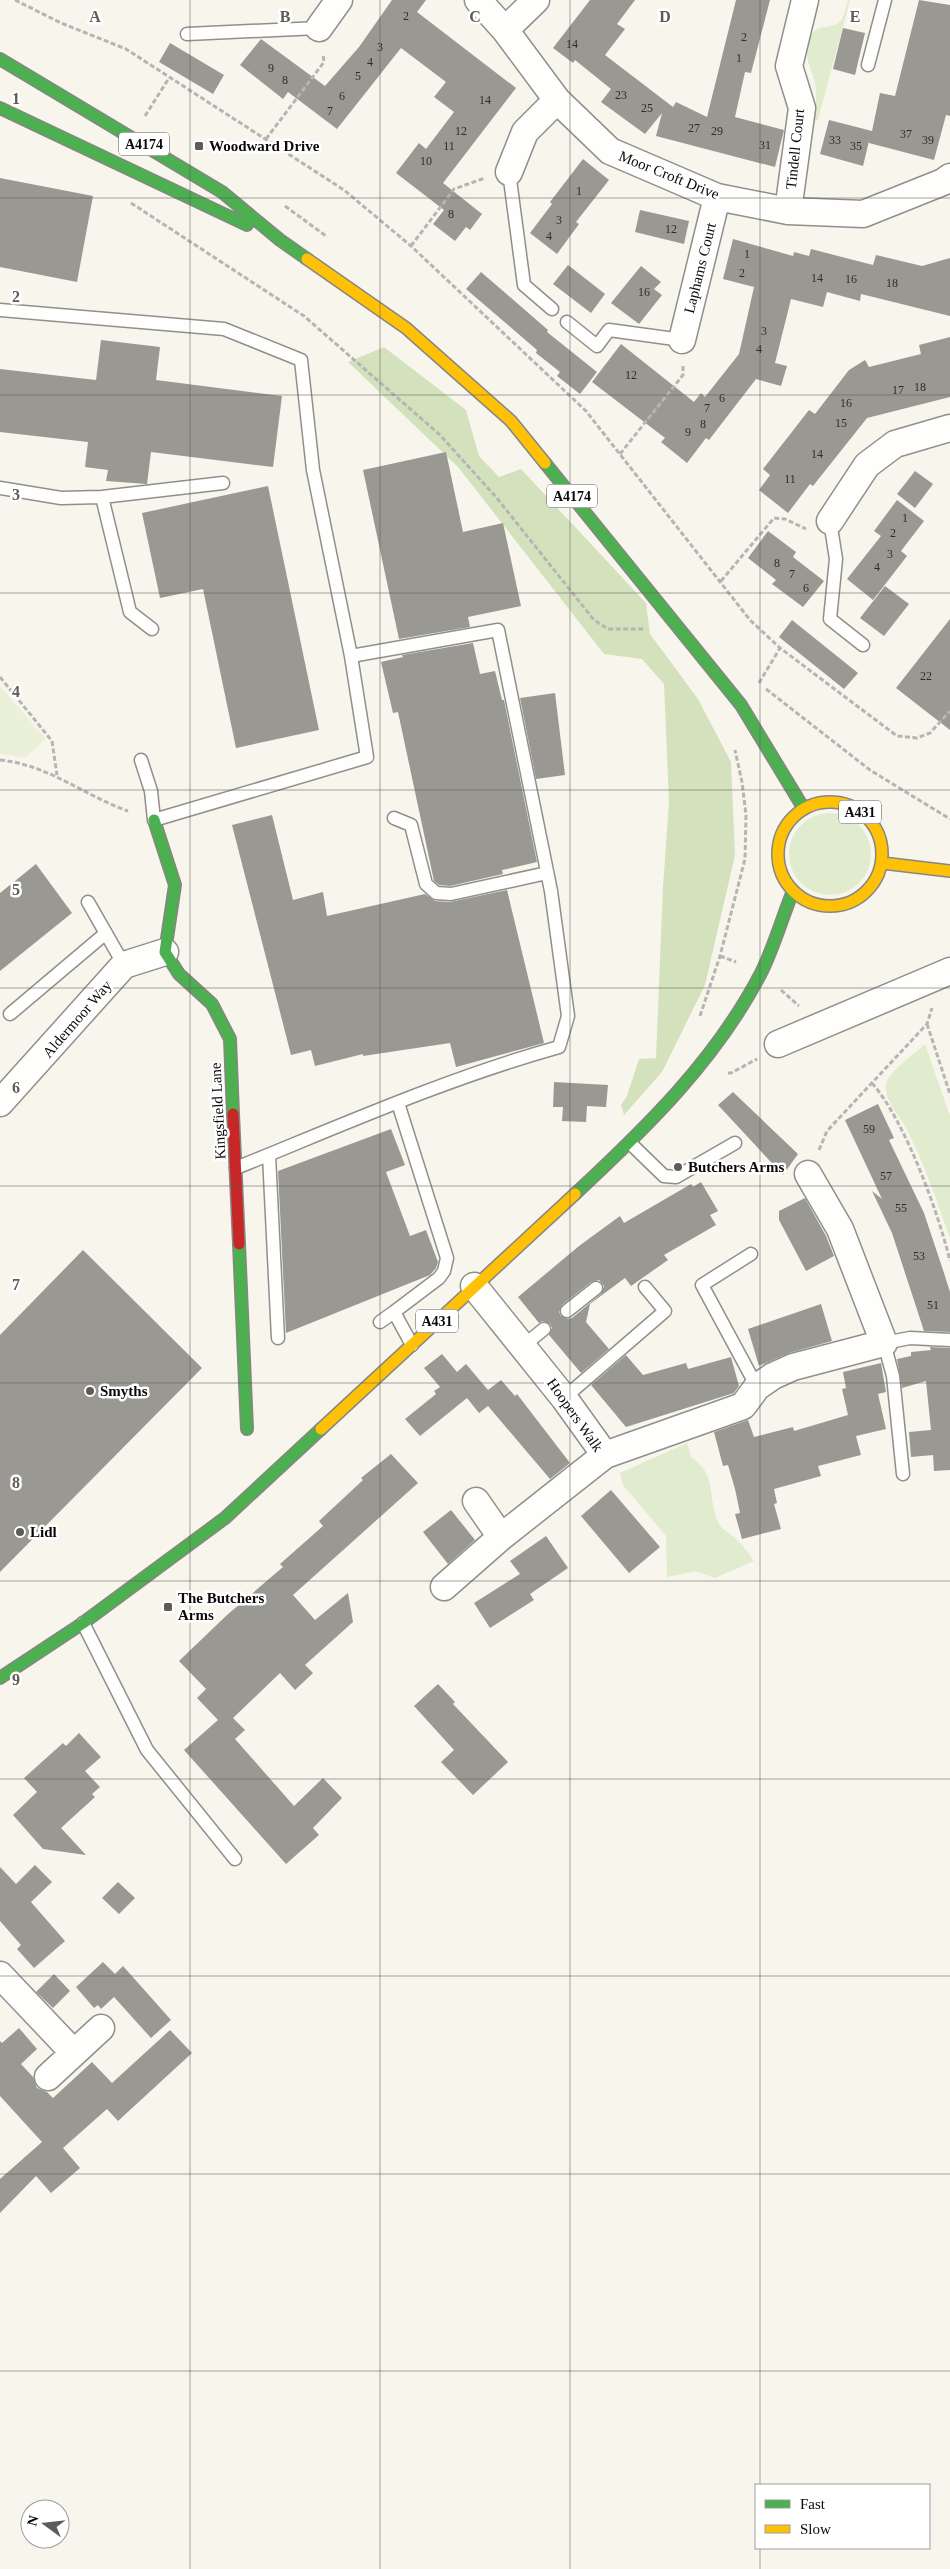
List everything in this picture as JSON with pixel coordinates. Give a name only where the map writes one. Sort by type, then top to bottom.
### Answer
[{"type":"main road","name":"A4174","points":[[0,59],[222,192],[280,240],[406,328],[511,421],[741,705],[804,809]]},
{"type":"main road","name":"A4174","points":[[0,108],[104,160],[280,240]]},
{"type":"main road","name":"A4174","points":[[32,110],[104,160]]},
{"type":"main road","name":"A431","points":[[0,1678],[83,1623],[225,1518],[646,1128],[702,1066],[761,971],[793,891],[785,880],[778,860],[780,839],[790,821],[804,809],[822,802],[839,802],[858,810],[872,823],[881,841],[882,863]]},
{"type":"main road","points":[[154,820],[175,885],[165,952]]},
{"type":"main road","points":[[793,891],[810,902],[828,906],[849,903],[867,891],[876,879],[882,863],[950,871]]},
{"type":"main road","name":"Kingsfield Lane","points":[[165,952],[179,974],[212,1004],[230,1040],[247,1429]]},
{"type":"street","points":[[320,28],[339,0]]},
{"type":"street","name":"Moor Croft Drive","points":[[478,0],[505,30],[557,100],[610,151],[717,197],[788,211],[863,214],[948,185]]},
{"type":"street","points":[[505,30],[536,0]]},
{"type":"street","name":"Tindell Court","points":[[788,211],[802,108],[789,66],[805,0]]},
{"type":"street","points":[[510,172],[525,132],[557,100]]},
{"type":"street","name":"Laphams Court","points":[[682,340],[717,197]]},
{"type":"street","points":[[830,521],[867,465],[895,444],[950,428]]},
{"type":"street","points":[[124,965],[165,952]]},
{"type":"street","name":"Aldermoor Way","points":[[0,1103],[124,965]]},
{"type":"street","points":[[778,1044],[947,973]]},
{"type":"street","points":[[605,1454],[735,1410],[743,1406],[757,1387],[773,1376],[794,1367],[884,1343],[863,1282],[840,1229],[808,1174]]},
{"type":"street","name":"Hoopers Walk","points":[[444,1586],[501,1537],[605,1454],[564,1398],[474,1286]]},
{"type":"street","points":[[476,1501],[501,1537]]},
{"type":"street","points":[[0,1975],[74,2054]]},
{"type":"street","points":[[48,2077],[101,2028]]},
{"type":"lane","points":[[868,65],[885,0]]},
{"type":"lane","points":[[187,34],[320,28]]},
{"type":"lane","points":[[510,172],[524,285],[552,309]]},
{"type":"lane","points":[[0,310],[224,329],[301,360],[313,470],[351,656],[367,758],[154,820],[151,791],[141,760]]},
{"type":"lane","points":[[567,322],[597,346],[609,330],[682,340]]},
{"type":"lane","points":[[0,488],[61,498],[102,497],[223,483]]},
{"type":"lane","points":[[102,497],[130,612],[152,629]]},
{"type":"lane","points":[[830,521],[836,559],[830,619],[863,645]]},
{"type":"lane","points":[[236,1168],[398,1102],[502,1063],[559,1047],[568,1016],[547,873],[498,630],[351,656]]},
{"type":"lane","points":[[394,818],[410,824],[426,884],[436,893],[451,894],[547,873]]},
{"type":"lane","points":[[88,902],[124,965]]},
{"type":"lane","points":[[10,1014],[106,933]]},
{"type":"lane","points":[[380,1322],[439,1278],[448,1258],[398,1102]]},
{"type":"lane","points":[[630,1143],[664,1176],[676,1177],[735,1143]]},
{"type":"lane","points":[[269,1155],[278,1338]]},
{"type":"lane","points":[[751,1254],[702,1285],[757,1387]]},
{"type":"lane","points":[[564,1398],[665,1311],[645,1287]]},
{"type":"lane","points":[[567,1311],[596,1288]]},
{"type":"lane","points":[[394,1312],[412,1345]]},
{"type":"lane","points":[[523,1346],[544,1329]]},
{"type":"lane","points":[[903,1474],[893,1376],[884,1343],[910,1338],[950,1340]]},
{"type":"lane","points":[[83,1623],[147,1750],[235,1859]]},
{"type":"path","points":[[18,1],[126,49],[344,190],[411,246],[586,411],[750,620],[780,648],[897,736],[917,738],[930,733],[950,711]]},
{"type":"path","points":[[266,139],[324,62],[320,28]]},
{"type":"path","points":[[144,118],[169,78]]},
{"type":"path","points":[[411,246],[454,189],[471,181],[510,172]]},
{"type":"path","points":[[124,198],[304,316],[440,435],[496,497],[594,620],[608,629],[652,628]]},
{"type":"path","points":[[620,454],[683,375],[682,340]]},
{"type":"path","points":[[721,581],[774,518],[785,519],[798,527],[813,530],[830,521]]},
{"type":"path","points":[[0,677],[52,741],[57,775]]},
{"type":"path","points":[[698,1020],[720,956],[745,859],[746,815],[742,782],[731,742]]},
{"type":"path","points":[[0,760],[19,762],[57,775],[103,802],[154,820]]},
{"type":"path","points":[[808,1174],[827,1131],[927,1024],[947,973]]},
{"type":"path","points":[[927,1024],[950,1094]]},
{"type":"path","points":[[702,1066],[732,1073],[771,1052],[778,1044]]},
{"type":"path","points":[[872,1083],[880,1092],[900,1128],[920,1173],[945,1240],[950,1261]]},
{"type":"green space","points":[[848,0],[850,0],[818,120],[814,120],[816,93],[807,47],[812,34],[816,30],[839,23],[843,17]]},
{"type":"green space","points":[[384,347],[466,410],[479,456],[499,477],[521,469],[646,603],[650,634],[698,699],[731,762],[735,855],[705,985],[662,1072],[624,1115],[621,1105],[627,1096],[639,1059],[656,1058],[663,887],[669,802],[664,684],[642,659],[604,654],[458,467],[348,362]]},
{"type":"green space","points":[[0,686],[46,739],[25,758],[0,754]]},
{"type":"green space","points":[[830,813],[846,816],[859,825],[868,838],[871,854],[868,870],[859,883],[846,892],[830,895],[814,892],[801,883],[792,870],[789,854],[792,838],[801,825],[814,816]]},
{"type":"green space","points":[[925,1044],[950,1116],[950,1239],[918,1154],[886,1093],[887,1081],[890,1077]]},
{"type":"green space","points":[[687,1443],[691,1457],[705,1471],[709,1479],[718,1522],[724,1530],[740,1542],[754,1561],[715,1578],[696,1571],[667,1577],[666,1536],[623,1485],[620,1473]]},
{"type":"building","points":[[392,0],[426,0],[417,12],[516,88],[443,183],[482,214],[470,230],[466,227],[455,241],[433,224],[444,210],[396,173],[419,143],[426,149],[454,112],[434,97],[446,82],[401,48],[337,129],[288,92],[283,99],[240,65],[261,39],[325,86],[359,47]]},
{"type":"building","points":[[590,0],[635,0],[617,24],[625,29],[605,55],[673,107],[676,102],[707,117],[736,0],[770,0],[751,73],[745,72],[735,117],[784,130],[775,167],[656,136],[662,113],[645,134],[601,102],[611,89],[575,60],[573,63],[553,48]]},
{"type":"building","points":[[919,0],[950,5],[950,116],[946,115],[934,160],[869,143],[869,141],[863,166],[820,154],[829,120],[872,131],[880,93],[895,96]]},
{"type":"building","points":[[843,28],[865,33],[855,75],[833,69]]},
{"type":"building","points":[[170,43],[224,75],[213,94],[159,62]]},
{"type":"building","points":[[583,159],[609,180],[576,222],[579,224],[557,254],[530,233],[552,204],[550,202]]},
{"type":"building","points":[[0,178],[93,196],[77,282],[0,267]]},
{"type":"building","points":[[640,210],[689,221],[684,244],[635,232]]},
{"type":"building","points":[[733,239],[793,256],[794,252],[809,256],[811,249],[873,265],[876,255],[922,266],[950,258],[950,316],[861,294],[860,301],[827,292],[823,307],[791,299],[775,363],[787,366],[781,386],[756,379],[709,440],[706,438],[687,463],[661,442],[665,438],[592,382],[621,344],[694,402],[701,393],[705,397],[739,354],[754,287],[723,279]]},
{"type":"building","points":[[568,265],[605,294],[591,313],[553,284]]},
{"type":"building","points":[[641,266],[661,282],[654,289],[662,295],[639,324],[611,303]]},
{"type":"building","points":[[481,272],[548,330],[547,332],[597,372],[580,394],[557,376],[560,372],[536,353],[537,350],[466,289]]},
{"type":"building","points":[[950,337],[950,397],[867,418],[813,486],[810,484],[788,513],[759,490],[770,475],[763,469],[809,410],[815,414],[849,370],[865,360],[869,367],[921,354],[919,345]]},
{"type":"building","points":[[101,340],[160,347],[156,380],[282,396],[273,467],[151,452],[147,484],[106,481],[108,470],[85,467],[88,442],[0,432],[0,369],[96,380]]},
{"type":"building","points":[[446,452],[463,532],[503,523],[521,606],[468,617],[470,627],[399,639],[363,470]]},
{"type":"building","points":[[915,471],[933,484],[915,508],[897,494]]},
{"type":"building","points":[[268,486],[319,730],[236,748],[203,589],[160,598],[142,513]]},
{"type":"building","points":[[897,500],[924,521],[901,551],[907,556],[873,600],[847,579],[881,536],[874,531]]},
{"type":"building","points":[[768,531],[796,552],[793,557],[824,581],[803,607],[772,584],[776,580],[748,558]]},
{"type":"building","points":[[885,586],[909,604],[884,636],[860,618]]},
{"type":"building","points":[[950,619],[950,730],[896,688]]},
{"type":"building","points":[[792,620],[858,673],[844,689],[779,637]]},
{"type":"building","points":[[473,643],[480,674],[495,671],[502,700],[504,700],[537,862],[502,870],[503,874],[450,886],[439,885],[434,881],[398,712],[393,713],[381,662],[403,657],[402,655]]},
{"type":"building","points":[[555,693],[565,775],[536,779],[520,698]]},
{"type":"building","points":[[272,815],[293,900],[323,892],[327,916],[425,894],[435,901],[450,902],[507,890],[544,1043],[456,1067],[450,1043],[363,1056],[363,1054],[315,1066],[311,1050],[291,1055],[232,825]]},
{"type":"building","points":[[36,864],[72,913],[0,971],[0,893]]},
{"type":"building","points":[[554,1082],[608,1085],[606,1107],[587,1106],[586,1122],[562,1121],[563,1107],[553,1107]]},
{"type":"building","points":[[733,1092],[798,1154],[783,1175],[718,1105]]},
{"type":"building","points":[[878,1104],[894,1138],[889,1140],[924,1213],[950,1292],[950,1332],[924,1331],[892,1233],[872,1191],[882,1199],[845,1120]]},
{"type":"building","points":[[391,1129],[405,1165],[386,1172],[410,1236],[426,1230],[438,1262],[436,1268],[430,1275],[286,1333],[278,1171]]},
{"type":"building","points":[[701,1182],[718,1211],[710,1215],[716,1225],[664,1255],[668,1260],[631,1286],[625,1278],[590,1304],[586,1322],[609,1349],[581,1373],[549,1335],[552,1328],[550,1324],[543,1321],[539,1323],[518,1297],[579,1246],[620,1216],[624,1223],[691,1184],[693,1187]],"holes":[[[599,1280],[604,1286],[601,1294],[572,1318],[568,1319],[561,1316],[559,1312],[562,1305],[591,1282]]]},
{"type":"building","points":[[805,1198],[826,1236],[834,1256],[806,1271],[779,1220],[779,1211]]},
{"type":"building","name":"Smyths","points":[[83,1250],[202,1368],[0,1572],[0,1335]]},
{"type":"building","points":[[821,1304],[832,1341],[789,1353],[759,1366],[748,1329]]},
{"type":"building","points":[[930,1347],[950,1348],[950,1470],[934,1471],[933,1455],[911,1457],[909,1432],[931,1430],[926,1381],[902,1388],[897,1359],[911,1356],[911,1352],[931,1350]]},
{"type":"building","points":[[442,1354],[457,1372],[466,1364],[488,1390],[501,1380],[515,1396],[517,1394],[570,1463],[550,1479],[488,1406],[479,1413],[467,1398],[420,1436],[405,1419],[436,1394],[434,1391],[440,1387],[424,1368]]},
{"type":"building","points":[[626,1355],[643,1375],[686,1363],[688,1369],[731,1357],[739,1386],[734,1393],[626,1427],[591,1385]]},
{"type":"building","points":[[881,1363],[886,1392],[878,1394],[886,1429],[856,1436],[861,1455],[818,1466],[821,1476],[774,1489],[777,1503],[774,1504],[781,1529],[742,1539],[735,1514],[740,1513],[735,1489],[728,1465],[723,1466],[714,1432],[748,1420],[754,1437],[793,1427],[794,1431],[848,1415],[842,1389],[846,1388],[843,1372]]},
{"type":"building","points":[[391,1454],[418,1483],[293,1595],[315,1620],[348,1593],[353,1622],[305,1665],[313,1673],[295,1690],[280,1673],[233,1718],[245,1730],[235,1739],[294,1806],[323,1778],[342,1798],[313,1828],[319,1835],[286,1864],[184,1750],[218,1720],[197,1698],[206,1689],[179,1661],[227,1615],[283,1567],[280,1564],[323,1526],[319,1521],[363,1480],[361,1478]]},
{"type":"building","points":[[611,1490],[660,1547],[629,1573],[581,1516]]},
{"type":"building","points":[[451,1510],[475,1540],[448,1564],[423,1532]]},
{"type":"building","points":[[546,1536],[568,1568],[530,1594],[534,1600],[490,1628],[474,1603],[520,1574],[510,1561]]},
{"type":"building","points":[[438,1684],[455,1702],[453,1704],[508,1762],[473,1795],[441,1762],[454,1750],[414,1706]]},
{"type":"building","points":[[79,1733],[101,1757],[85,1771],[100,1787],[92,1794],[95,1797],[61,1828],[86,1855],[43,1849],[13,1815],[37,1792],[24,1778],[63,1743],[66,1746]]},
{"type":"building","points":[[35,1865],[52,1882],[31,1902],[65,1941],[34,1968],[17,1949],[21,1945],[0,1921],[0,1867],[16,1884]]},
{"type":"building","points":[[118,1882],[135,1898],[119,1914],[102,1898]]},
{"type":"building","points":[[103,1962],[115,1974],[123,1966],[171,2020],[151,2038],[114,1997],[101,2009],[98,2005],[94,2008],[76,1987]]},
{"type":"building","points":[[54,1974],[70,1991],[53,2008],[36,1992]]},
{"type":"building","points":[[19,2028],[37,2049],[21,2064],[33,2077],[37,2088],[47,2092],[53,2098],[92,2062],[112,2083],[170,2030],[192,2053],[118,2121],[107,2109],[63,2148],[80,2168],[51,2193],[36,2176],[0,2213],[0,2179],[42,2142],[0,2096],[0,2041],[2,2043]]},
{"type":"traffic: fast","points":[[0,59],[222,192],[280,240],[307,259]]},
{"type":"traffic: fast","points":[[0,108],[247,225]]},
{"type":"traffic: fast","points":[[545,463],[741,705],[804,809]]},
{"type":"traffic: fast","points":[[154,820],[175,885],[165,952],[179,974],[212,1004],[230,1039],[233,1114]]},
{"type":"traffic: fast","points":[[575,1194],[653,1118],[701,1064],[723,1035],[761,973],[793,891]]},
{"type":"traffic: fast","points":[[239,1244],[247,1429]]},
{"type":"traffic: fast","points":[[0,1678],[83,1623],[225,1518],[321,1429]]},
{"type":"traffic: slow","points":[[307,259],[406,328],[511,421],[545,463]]},
{"type":"traffic: slow","points":[[830,802],[850,806],[867,817],[878,834],[882,854],[878,874],[867,891],[850,902],[830,906],[810,902],[793,891],[782,874],[778,854],[782,834],[793,817],[810,806],[830,802]]},
{"type":"traffic: slow","points":[[882,863],[950,871]]},
{"type":"traffic: slow","points":[[321,1429],[575,1194]]},
{"type":"traffic: jam","points":[[233,1114],[239,1244]]},
{"type":"place","name":"Woodward Drive","points":[[199,146]]},
{"type":"place","name":"Butchers Arms","points":[[678,1167]]},
{"type":"place","name":"Smyths","points":[[90,1391]]},
{"type":"place","name":"Lidl","points":[[20,1532]]},
{"type":"place","name":"The Butchers Arms","points":[[168,1607]]}]
